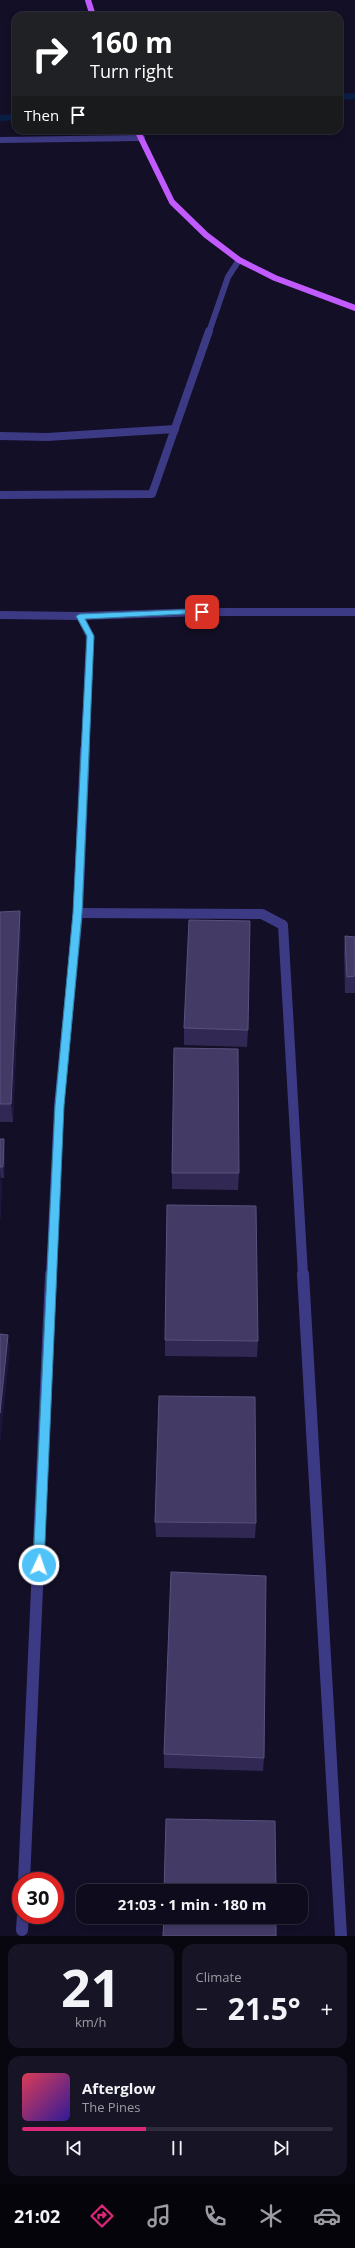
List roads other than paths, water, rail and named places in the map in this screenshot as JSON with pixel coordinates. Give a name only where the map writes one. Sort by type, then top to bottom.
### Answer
[{"type":"main road","points":[[88,0],[92,12]]},
{"type":"main road","points":[[140,134],[172,202],[206,235],[239,260],[275,278],[355,308]]},
{"type":"street","points":[[0,140],[142,138]]},
{"type":"street","points":[[0,495],[152,494],[228,277],[239,260]]},
{"type":"street","points":[[0,436],[47,437],[175,429]]},
{"type":"street","points":[[0,615],[80,616],[202,612],[355,612]]},
{"type":"street","points":[[24,1872],[60,1106],[78,913],[90,636],[80,616]]},
{"type":"street","points":[[78,913],[262,914],[283,925],[341,1936]]},
{"type":"street","points":[[22,1924],[22,1930]]},
{"type":"waterway","points":[[343,97],[355,96]]},
{"type":"waterway","points":[[0,118],[12,117]]}]
